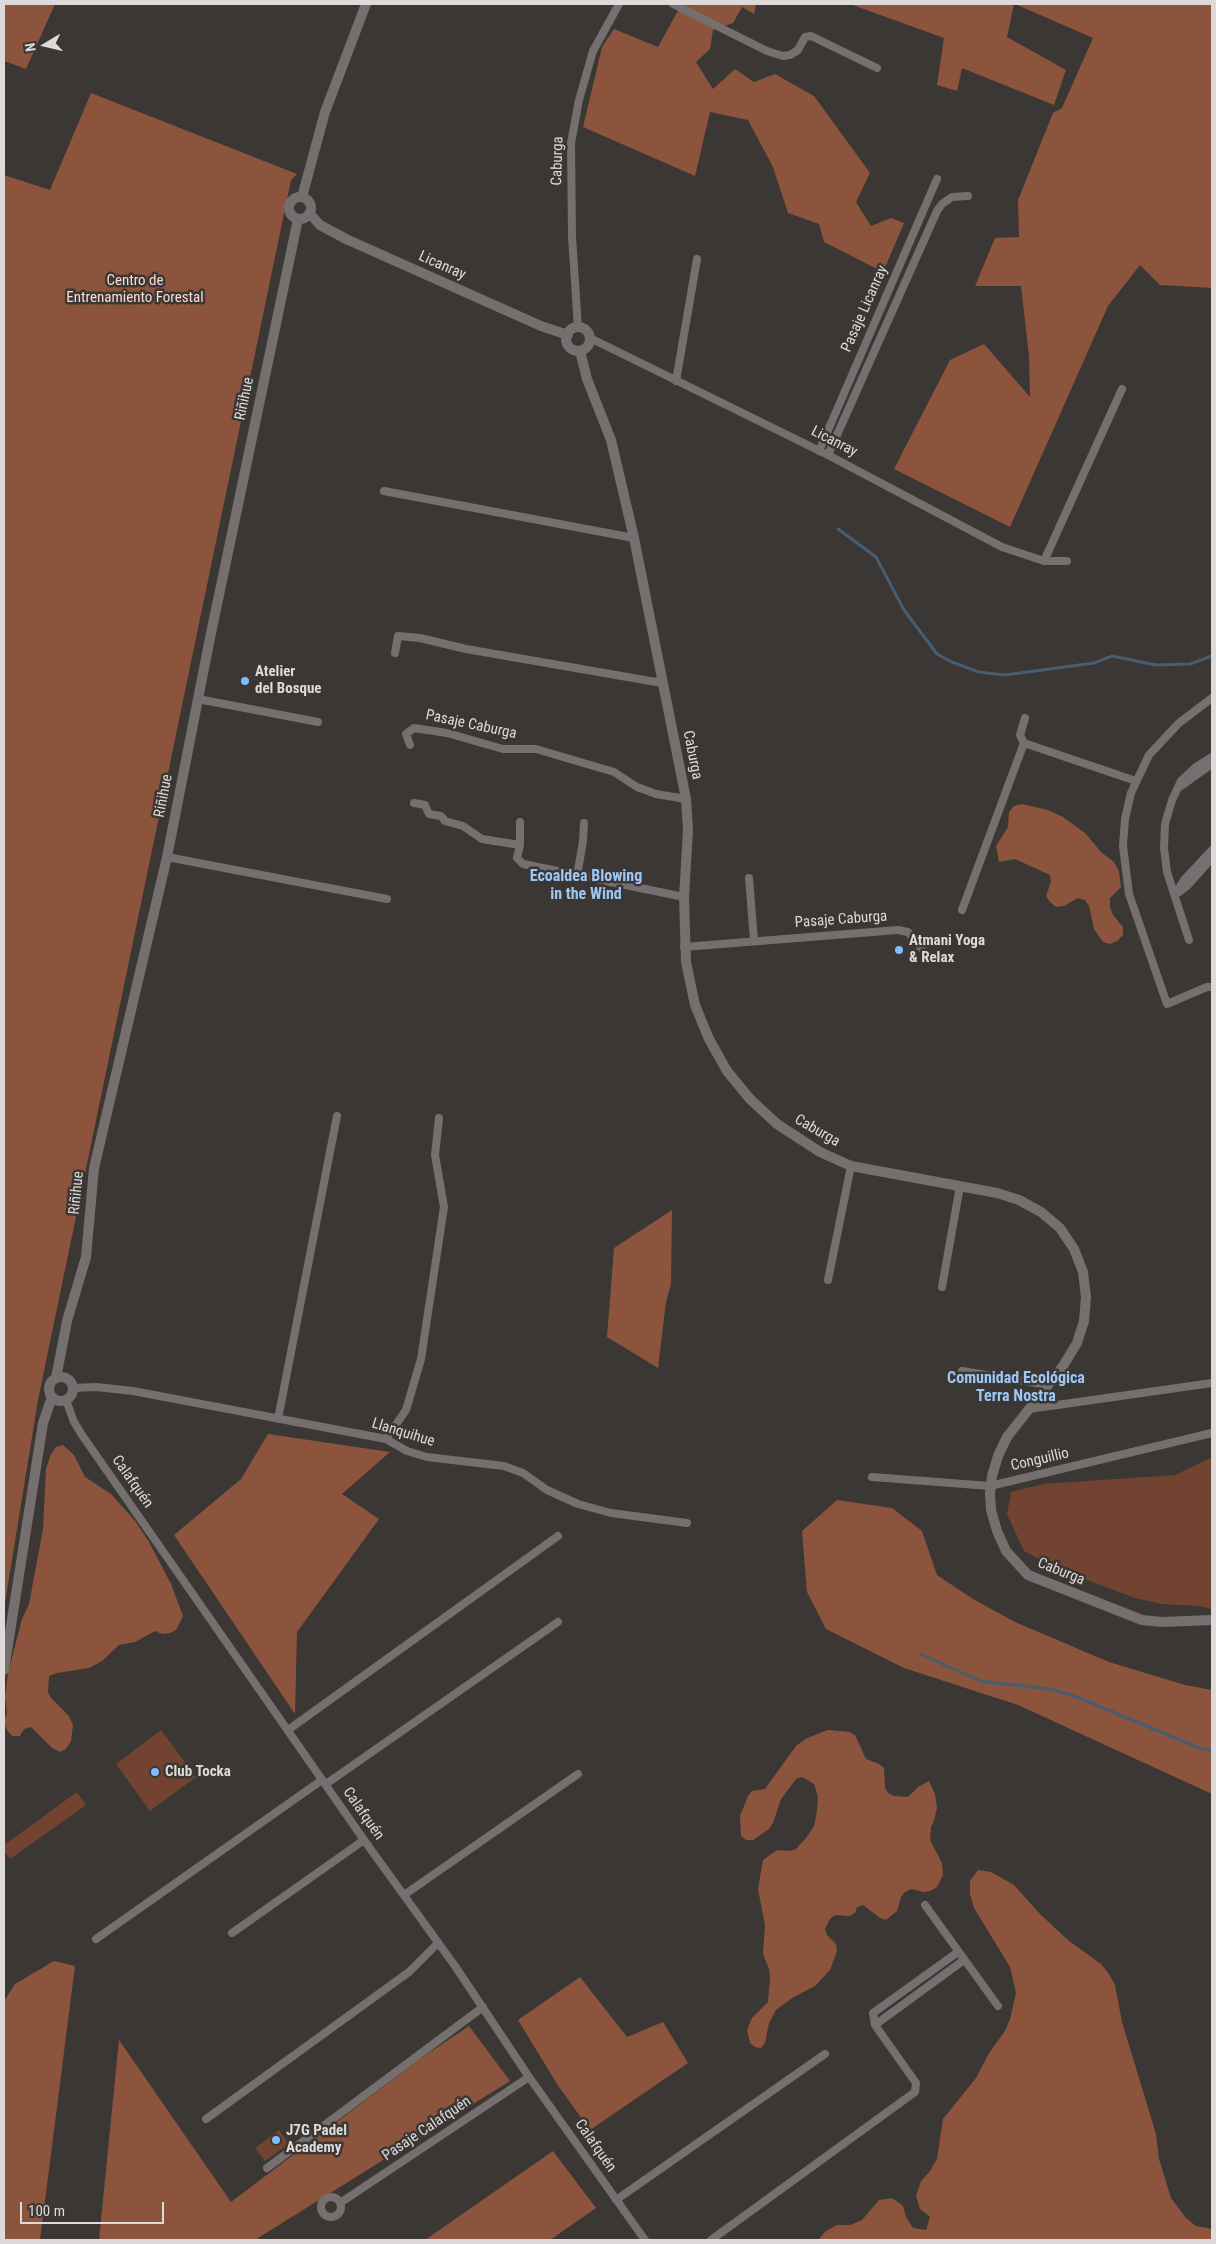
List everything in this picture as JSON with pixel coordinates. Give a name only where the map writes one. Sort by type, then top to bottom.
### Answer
[{"type":"street","name":"Riñihue","points":[[4,1670],[43,1423],[52,1397],[49,1386],[56,1378],[67,1321],[86,1257],[94,1168],[167,858],[198,699],[298,219],[293,216],[289,207],[293,199],[302,196],[325,112],[366,4]]},
{"type":"street","name":"Caburga","points":[[578,328],[572,236],[572,143],[579,100],[593,51],[619,4]]},
{"type":"street","points":[[673,4],[768,51],[783,56],[793,54],[798,50],[803,40],[811,36],[877,68]]},
{"type":"street","name":"Pasaje Licanray","points":[[819,451],[937,179]]},
{"type":"street","points":[[298,219],[305,218],[310,214],[312,208],[310,202],[302,196]]},
{"type":"street","points":[[828,455],[937,211],[942,204],[952,197],[968,196]]},
{"type":"street","name":"Licanray","points":[[310,214],[320,225],[346,239],[541,326],[568,335]]},
{"type":"street","points":[[676,380],[697,260]]},
{"type":"street","points":[[568,335],[572,330],[578,328],[585,330],[590,338],[588,345],[580,351]]},
{"type":"street","name":"Caburga","points":[[568,335],[567,342],[570,348],[580,351],[587,379],[611,440],[634,538],[686,799],[688,830],[684,897],[684,947],[691,991],[701,1022],[717,1055],[738,1086],[763,1112],[790,1135],[820,1152],[851,1166],[996,1194],[1030,1205],[1060,1228],[1079,1260],[1085,1285],[1084,1321],[1077,1343],[1002,1446],[994,1466],[990,1486],[991,1510],[996,1531],[1006,1551],[1028,1576],[1142,1620],[1162,1622],[1212,1620]]},
{"type":"street","name":"Licanray","points":[[590,338],[828,455],[1002,547],[1044,562],[1068,561]]},
{"type":"street","points":[[1044,562],[1122,389]]},
{"type":"street","points":[[384,491],[634,538]]},
{"type":"street","points":[[395,653],[398,636],[420,638],[466,649],[662,683]]},
{"type":"street","points":[[1212,698],[1168,733],[1149,755],[1136,781],[1124,819],[1123,862],[1129,894],[1167,1004],[1207,987],[1212,987]]},
{"type":"street","points":[[198,699],[318,722]]},
{"type":"street","points":[[962,910],[1024,743],[1020,734],[1025,718]]},
{"type":"street","name":"Pasaje Caburga","points":[[410,746],[406,734],[414,728],[448,733],[503,749],[536,750],[614,772],[638,787],[656,794],[686,799]]},
{"type":"street","points":[[1024,743],[1136,781]]},
{"type":"street","points":[[1189,940],[1165,860],[1164,836],[1168,812],[1177,789],[1186,775],[1212,757]]},
{"type":"street","points":[[1177,789],[1212,764]]},
{"type":"street","points":[[414,803],[425,804],[429,814],[442,816],[445,821],[463,826],[482,839],[520,845]]},
{"type":"street","points":[[520,822],[520,845],[517,858],[523,864],[684,897]]},
{"type":"street","points":[[577,876],[584,823]]},
{"type":"street","points":[[1175,895],[1184,880],[1212,850]]},
{"type":"street","points":[[167,858],[387,900]]},
{"type":"street","points":[[1175,895],[1187,886],[1212,858]]},
{"type":"street","points":[[749,878],[754,940]]},
{"type":"street","name":"Pasaje Caburga","points":[[684,947],[898,930],[908,932],[922,949]]},
{"type":"street","points":[[278,1418],[337,1116]]},
{"type":"street","points":[[386,1439],[406,1410],[421,1359],[444,1207],[435,1155],[439,1118]]},
{"type":"street","points":[[828,1280],[851,1166]]},
{"type":"street","points":[[942,1287],[960,1186]]},
{"type":"street","points":[[962,1371],[1048,1385]]},
{"type":"street","points":[[52,1397],[58,1401],[66,1400],[72,1395],[73,1388],[67,1378],[56,1378]]},
{"type":"street","points":[[1029,1409],[1212,1383]]},
{"type":"street","name":"Llanquihue","points":[[73,1388],[96,1387],[133,1391],[386,1439],[407,1451],[427,1457],[504,1466],[523,1473],[547,1490],[578,1504],[611,1513],[687,1523]]},
{"type":"street","name":"Calafquén","points":[[66,1400],[78,1428],[364,1840],[438,1942],[529,2077],[645,2240]]},
{"type":"street","name":"Conguillio","points":[[872,1477],[990,1486],[1212,1433]]},
{"type":"street","points":[[288,1730],[558,1536]]},
{"type":"street","points":[[96,1940],[558,1622]]},
{"type":"street","points":[[404,1896],[578,1774]]},
{"type":"street","points":[[232,1933],[364,1840]]},
{"type":"street","points":[[925,1905],[998,2006]]},
{"type":"street","points":[[206,2118],[409,1972],[438,1942]]},
{"type":"street","points":[[711,2240],[915,2092],[916,2086],[914,2081],[875,2025],[873,2013],[958,1952]]},
{"type":"street","points":[[875,2025],[964,1960]]},
{"type":"street","points":[[267,2168],[483,2007]]},
{"type":"street","points":[[616,2200],[825,2054]]},
{"type":"street","name":"Pasaje Calafquén","points":[[340,2203],[529,2077]]},
{"type":"shaded area","points":[[1212,1457],[1212,1609],[1199,1606],[1162,1604],[1135,1598],[1053,1567],[1024,1551],[1007,1514],[1011,1492],[1043,1484],[1175,1475]]},
{"type":"shaded area","points":[[161,1730],[196,1777],[150,1811],[116,1764]]},
{"type":"shaded area","points":[[77,1792],[86,1805],[10,1859],[4,1851],[4,1845]]},
{"type":"shaded area","points":[[279,2130],[289,2144],[265,2161],[255,2148]]},
{"type":"green space","points":[[4,4],[55,4],[26,69],[4,61]]},
{"type":"green space","points":[[676,4],[756,4],[754,14],[742,7],[733,23],[713,30],[710,49],[696,62],[713,89],[735,69],[754,82],[775,74],[814,96],[870,173],[856,202],[871,226],[891,218],[904,223],[883,272],[824,242],[819,224],[788,213],[773,167],[748,120],[710,112],[695,176],[583,127],[602,47],[614,29],[658,47],[680,7]]},
{"type":"green space","points":[[850,4],[1014,4],[1007,37],[1066,70],[1054,105],[962,68],[957,91],[937,85],[944,38]]},
{"type":"green space","points":[[1015,4],[1212,4],[1212,288],[1160,285],[1140,265],[1108,306],[1010,527],[894,469],[950,360],[984,344],[1030,397],[1029,356],[1021,286],[975,286],[995,238],[1019,237],[1018,200],[1053,113],[1062,108],[1093,38]]},
{"type":"green space","name":"Centro de Entrenamiento Forestal","points":[[91,93],[297,174],[291,180],[38,1400],[4,1609],[4,175],[50,190]]},
{"type":"green space","points":[[1022,804],[1048,810],[1063,817],[1085,833],[1102,853],[1114,862],[1119,871],[1121,887],[1110,898],[1110,907],[1113,915],[1123,927],[1123,935],[1117,941],[1110,944],[1103,942],[1094,929],[1089,906],[1085,900],[1078,898],[1064,906],[1056,907],[1050,902],[1046,896],[1051,882],[1050,875],[1015,859],[999,862],[996,846],[1008,827],[1009,812],[1014,806]]},
{"type":"green space","points":[[672,1210],[671,1284],[666,1302],[658,1368],[607,1337],[614,1248]]},
{"type":"green space","points":[[268,1434],[390,1452],[342,1494],[379,1519],[297,1632],[295,1714],[174,1535],[241,1479]]},
{"type":"green space","points":[[63,1445],[74,1455],[85,1477],[111,1494],[136,1522],[171,1584],[183,1616],[176,1630],[170,1633],[162,1634],[155,1631],[135,1642],[119,1645],[102,1661],[89,1668],[49,1676],[48,1692],[51,1698],[69,1716],[73,1725],[71,1741],[66,1749],[60,1752],[52,1748],[31,1727],[24,1729],[20,1736],[12,1736],[4,1723],[7,1712],[5,1697],[8,1673],[22,1619],[29,1604],[43,1529],[46,1469],[51,1454],[56,1447]]},
{"type":"green space","points":[[837,1500],[892,1508],[922,1531],[937,1575],[973,1599],[1015,1622],[1109,1662],[1185,1685],[1212,1690],[1212,1794],[1018,1705],[904,1668],[826,1629],[807,1592],[802,1531]]},
{"type":"green space","points":[[828,1730],[849,1732],[855,1735],[866,1759],[884,1768],[885,1787],[888,1793],[894,1796],[908,1797],[918,1787],[929,1781],[935,1794],[937,1808],[931,1827],[930,1840],[942,1863],[943,1875],[937,1887],[930,1891],[924,1892],[911,1889],[905,1892],[901,1897],[897,1911],[886,1920],[880,1918],[863,1905],[857,1907],[855,1913],[849,1916],[835,1915],[830,1919],[825,1929],[827,1935],[836,1944],[837,1951],[830,1970],[815,1986],[792,1998],[776,2010],[769,2023],[765,2043],[761,2048],[755,2047],[750,2043],[747,2030],[752,2018],[768,2002],[770,1978],[769,1969],[763,1954],[765,1925],[758,1889],[763,1860],[777,1850],[790,1851],[796,1849],[806,1838],[814,1826],[817,1811],[818,1797],[814,1784],[802,1777],[796,1779],[781,1799],[769,1829],[753,1840],[746,1840],[741,1836],[740,1816],[752,1791],[765,1789],[796,1746],[807,1738]]},
{"type":"green space","points":[[978,1870],[991,1872],[1014,1885],[1040,1914],[1069,1941],[1101,1964],[1109,1974],[1115,1985],[1122,2022],[1156,2134],[1159,2159],[1171,2198],[1186,2218],[1196,2226],[1212,2229],[1212,2240],[818,2240],[826,2231],[837,2225],[850,2225],[862,2220],[879,2200],[892,2198],[903,2206],[906,2217],[913,2228],[926,2230],[930,2217],[920,2209],[916,2196],[921,2181],[937,2159],[943,2119],[976,2078],[989,2053],[1005,2031],[1016,1993],[1010,1967],[974,1908],[970,1894],[970,1881]]},
{"type":"green space","points":[[54,1961],[75,1966],[40,2240],[4,2240],[4,2001],[15,1984]]},
{"type":"green space","points":[[580,1977],[627,2037],[663,2022],[688,2063],[590,2130],[557,2084],[518,2020]]},
{"type":"green space","points":[[469,2026],[510,2081],[258,2238],[259,2240],[99,2240],[119,2040],[231,2202],[420,2059]]},
{"type":"green space","points":[[553,2151],[596,2208],[550,2240],[425,2240]]},
{"type":"waterway","points":[[838,529],[876,557],[904,610],[937,654],[979,672],[1005,675],[1094,663],[1112,656],[1156,665],[1190,664],[1212,656]]},
{"type":"waterway","points":[[920,1654],[981,1681],[1051,1689],[1077,1697],[1199,1748],[1212,1750]]},
{"type":"place","name":"Atelier del Bosque","points":[[245,681]]},
{"type":"place","name":"Atmani Yoga & Relax","points":[[899,950]]},
{"type":"place","name":"Club Tocka","points":[[155,1772]]},
{"type":"place","name":"J7G Padel Academy","points":[[276,2140]]},
{"type":"district","name":"Ecoaldea Blowing in the Wind","points":[[586,886]]},
{"type":"district","name":"Comunidad Ecológica Terra Nostra","points":[[1016,1388]]}]
